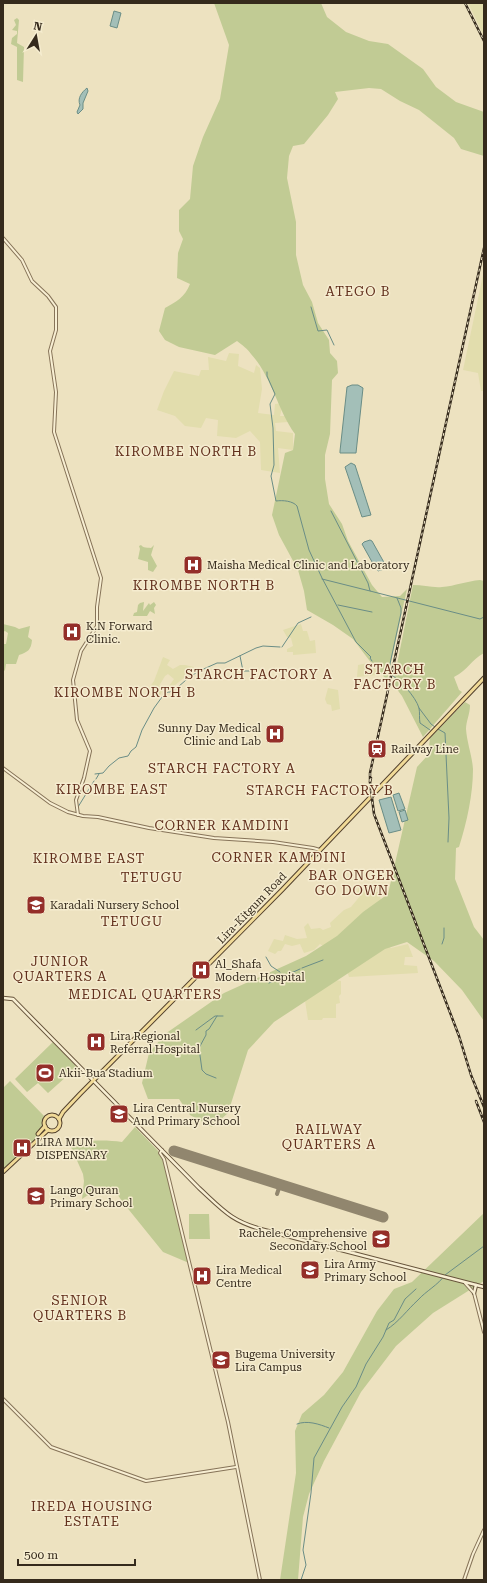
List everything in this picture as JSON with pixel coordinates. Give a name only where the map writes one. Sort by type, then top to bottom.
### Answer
[{"type":"main road","name":"Lira-Kitgum Road","points":[[59,1119],[63,1112],[320,850],[484,678]]},
{"type":"main road","points":[[3,998],[13,999],[224,1212],[234,1219],[246,1225],[484,1287]]},
{"type":"main road","name":"Lira-Kitgum Road","points":[[56,1115],[63,1112]]},
{"type":"main road","points":[[3,1171],[41,1133],[45,1118],[50,1115],[56,1115],[60,1124],[58,1128],[41,1133]]},
{"type":"main road","points":[[44,1126],[48,1130]]},
{"type":"main road","points":[[474,1293],[476,1285]]},
{"type":"street","points":[[3,238],[22,260],[32,281],[48,296],[56,307],[56,330],[50,351],[56,392],[54,432],[101,578],[97,626],[81,651],[73,680],[77,720],[90,751],[85,775],[76,800],[78,815]]},
{"type":"street","points":[[3,768],[50,803],[78,815],[214,838],[273,842],[320,850]]},
{"type":"street","points":[[162,1150],[160,1153],[164,1159],[228,1422],[260,1580]]},
{"type":"street","points":[[466,1283],[474,1293],[484,1332]]},
{"type":"street","points":[[3,1399],[50,1447],[146,1481],[236,1467]]},
{"type":"street","points":[[464,1580],[473,1554],[484,1530]]},
{"type":"shaded area","points":[[468,3],[484,3],[484,36]]},
{"type":"shaded area","points":[[484,270],[484,391],[481,391],[478,373],[463,370]]},
{"type":"shaded area","points":[[229,353],[239,354],[238,366],[254,373],[256,365],[260,368],[262,389],[258,413],[274,415],[275,404],[283,403],[280,416],[286,416],[288,422],[275,423],[276,431],[293,433],[293,450],[278,448],[280,473],[261,470],[260,442],[250,431],[236,438],[217,436],[218,420],[206,418],[201,428],[185,426],[175,416],[157,410],[174,371],[199,376],[201,370],[209,370],[208,357],[226,361]]},
{"type":"shaded area","points":[[301,624],[303,631],[307,631],[310,641],[315,640],[316,653],[293,655],[293,652],[287,652],[287,649],[293,646],[291,638],[287,637],[283,630]]},
{"type":"shaded area","points":[[163,657],[170,660],[167,665],[173,669],[180,665],[194,667],[185,677],[169,690],[167,689],[174,679],[168,674],[165,676],[159,686],[163,690],[160,695],[156,695],[156,690],[149,688],[154,681]]},
{"type":"shaded area","points":[[368,663],[375,668],[377,675],[357,677],[358,665]]},
{"type":"shaded area","points":[[328,688],[338,690],[340,709],[332,711],[331,705],[327,704],[325,699]]},
{"type":"shaded area","points":[[359,886],[379,893],[381,900],[332,951],[320,944],[314,950],[304,953],[300,944],[292,946],[285,944],[281,951],[278,951],[275,954],[268,951],[274,939],[283,941],[285,935],[297,939],[307,938],[304,927],[308,923],[311,929],[320,928],[323,930],[331,927],[330,923],[344,910],[351,907],[361,895],[357,892]]},
{"type":"shaded area","points":[[385,943],[391,948],[408,944],[413,957],[405,957],[404,965],[417,966],[418,973],[349,977],[345,965]]},
{"type":"shaded area","points":[[335,980],[341,981],[341,994],[339,996],[340,1003],[336,1004],[336,1018],[308,1020],[304,994]]},
{"type":"green space","points":[[214,3],[321,3],[327,17],[346,32],[369,41],[388,44],[423,69],[436,87],[456,102],[484,112],[484,156],[461,149],[454,138],[419,110],[400,101],[381,89],[369,88],[335,92],[338,99],[328,115],[304,144],[293,146],[289,156],[287,178],[296,222],[296,255],[303,285],[312,302],[318,323],[329,340],[330,353],[337,361],[338,373],[332,380],[330,434],[325,455],[325,479],[329,504],[342,524],[348,541],[372,585],[382,597],[400,596],[407,589],[387,680],[353,639],[307,610],[304,591],[298,570],[279,535],[272,515],[285,453],[293,450],[295,434],[283,414],[258,363],[248,350],[237,341],[215,355],[179,347],[165,340],[159,331],[165,308],[183,296],[190,284],[177,278],[178,253],[183,239],[179,231],[179,210],[190,199],[193,166],[203,137],[220,99],[229,45]]},
{"type":"green space","points":[[17,18],[19,20],[17,43],[24,47],[23,82],[17,80],[17,47],[11,44],[12,38],[17,34],[17,31],[12,30],[16,25],[14,20]]},
{"type":"green space","points":[[141,545],[151,548],[154,545],[151,555],[157,566],[153,572],[148,570],[148,562],[138,559],[140,549],[139,546]]},
{"type":"green space","points":[[480,580],[484,581],[484,653],[454,677],[459,690],[462,692],[423,737],[402,696],[393,684],[413,585],[442,587]]},
{"type":"green space","points":[[144,602],[143,611],[149,603],[150,605],[154,602],[156,605],[154,608],[155,614],[150,611],[147,616],[133,616],[134,613],[137,612],[138,605]]},
{"type":"green space","points":[[3,624],[19,629],[30,626],[28,637],[32,640],[31,646],[27,652],[19,655],[16,664],[6,664],[3,672],[3,644],[6,644],[8,633],[5,631],[3,632]]},
{"type":"green space","points":[[465,702],[470,705],[466,729],[473,769],[473,779],[467,818],[459,847],[456,848],[455,879],[474,927],[484,940],[484,1021],[462,990],[434,961],[407,942],[385,949],[274,1022],[248,1050],[228,1113],[212,1127],[190,1115],[179,1099],[148,1099],[142,1083],[149,1053],[165,1034],[224,993],[306,956],[337,936],[363,912],[388,894],[417,767],[428,755],[430,738]]},
{"type":"green space","name":"Akii-Bua Stadium","points":[[53,1042],[77,1067],[48,1093],[38,1083],[27,1092],[15,1079]]},
{"type":"green space","points":[[10,1081],[45,1117],[44,1122],[46,1128],[3,1172],[3,1088]]},
{"type":"green space","points":[[135,1127],[162,1155],[189,1263],[163,1252],[112,1187],[100,1187],[82,1199],[84,1181],[83,1174],[71,1147],[89,1141],[122,1142]]},
{"type":"green space","points":[[484,1213],[484,1281],[433,1313],[396,1346],[361,1392],[324,1461],[309,1494],[303,1517],[298,1580],[280,1580],[296,1473],[295,1431],[302,1414],[324,1395],[343,1372],[377,1311],[394,1289],[412,1282]]},
{"type":"green space","points":[[189,1214],[209,1214],[210,1239],[189,1239]]},
{"type":"water","points":[[114,11],[121,13],[117,28],[110,26]]},
{"type":"water","points":[[87,88],[88,91],[83,103],[83,109],[78,114],[77,112],[80,105],[80,98],[82,93]]},
{"type":"water","points":[[358,385],[363,388],[356,453],[340,453],[347,387]]},
{"type":"water","points":[[351,463],[355,465],[371,515],[362,517],[345,467]]},
{"type":"water","points":[[370,540],[386,566],[384,569],[378,571],[376,569],[362,544]]},
{"type":"water","points":[[399,793],[405,809],[398,811],[393,795]]},
{"type":"water","points":[[391,797],[401,830],[389,833],[379,800]]},
{"type":"water","points":[[405,810],[408,820],[402,822],[399,812]]},
{"type":"waterway","points":[[311,307],[318,331],[327,330],[334,345]]},
{"type":"waterway","points":[[267,372],[267,376],[275,394],[270,404],[273,428],[274,465],[271,476],[276,501],[288,501],[297,506],[309,550],[322,578],[356,642],[371,657],[370,658],[372,661]]},
{"type":"waterway","points":[[331,511],[368,583],[370,591],[480,619],[484,617]]},
{"type":"waterway","points":[[322,579],[370,591]]},
{"type":"waterway","points":[[397,598],[401,608],[401,613],[388,673],[397,679],[411,693],[419,708],[420,723],[430,730]]},
{"type":"waterway","points":[[338,605],[372,612]]},
{"type":"waterway","points":[[282,647],[298,623],[311,617]]},
{"type":"waterway","points":[[95,774],[103,773],[119,758],[128,756],[136,747],[142,730],[162,697],[197,672],[217,663],[225,663],[256,648],[263,646],[280,647]]},
{"type":"waterway","points":[[240,656],[243,671],[249,671]]},
{"type":"waterway","points":[[419,708],[435,727]]},
{"type":"waterway","points":[[438,729],[445,733],[449,818],[448,842]]},
{"type":"waterway","points":[[96,779],[99,774]]},
{"type":"waterway","points":[[78,807],[94,781]]},
{"type":"waterway","points":[[442,944],[444,938],[444,928]]},
{"type":"waterway","points":[[266,957],[271,966],[280,972]]},
{"type":"waterway","points":[[302,968],[323,960]]},
{"type":"waterway","points":[[269,983],[300,969]]},
{"type":"waterway","points":[[196,1030],[215,1016],[223,1016]]},
{"type":"waterway","points":[[216,1078],[206,1074],[202,1070],[199,1048],[206,1035],[206,1031],[209,1029],[217,1016]]},
{"type":"waterway","points":[[386,1330],[399,1320],[445,1275],[484,1246]]},
{"type":"waterway","points":[[301,1580],[306,1565],[303,1550],[314,1458],[342,1407],[356,1387],[366,1364],[383,1337],[389,1323],[394,1320],[405,1299],[416,1289]]},
{"type":"waterway","points":[[297,1424],[309,1422],[329,1428]]},
{"type":"taxiway","points":[[277,1194],[280,1185]]},
{"type":"runway","points":[[174,1151],[383,1217]]},
{"type":"railway","points":[[465,3],[484,41]]},
{"type":"railway","points":[[370,782],[370,773],[484,248]]},
{"type":"railway","points":[[371,778],[370,782],[374,814],[459,1036],[471,1075],[484,1107]]},
{"type":"railway","points":[[476,1101],[484,1122]]},
{"type":"place","name":"Maisha Medical Clinic and Laboratory","points":[[193,565]]},
{"type":"place","name":"K.N Forward Clinic.","points":[[72,632]]},
{"type":"place","name":"Sunny Day Medical Clinic and Lab","points":[[275,734]]},
{"type":"place","name":"Railway Line","points":[[377,749]]},
{"type":"place","name":"Karadali Nursery School","points":[[36,905]]},
{"type":"place","name":"Al_Shafa Modern Hospital","points":[[201,970]]},
{"type":"place","name":"Lira Regional Referral Hospital","points":[[96,1042]]},
{"type":"place","name":"Akii-Bua Stadium","points":[[45,1073]]},
{"type":"place","name":"Lira Central Nursery And Primary School","points":[[119,1114]]},
{"type":"place","name":"LIRA MUN. DISPENSARY","points":[[22,1148]]},
{"type":"place","name":"Lango Quran Primary School","points":[[36,1196]]},
{"type":"place","name":"Rachele Comprehensive Secondary School","points":[[381,1239]]},
{"type":"place","name":"Lira Army Primary School","points":[[310,1270]]},
{"type":"place","name":"Lira Medical Centre","points":[[202,1276]]},
{"type":"place","name":"Bugema University Lira Campus","points":[[221,1360]]},
{"type":"district","name":"ATEGO B","points":[[358,291]]},
{"type":"district","name":"KIROMBE NORTH B","points":[[186,451]]},
{"type":"district","name":"KIROMBE NORTH B","points":[[204,585]]},
{"type":"district","name":"STARCH FACTORY A","points":[[259,674]]},
{"type":"district","name":"STARCH FACTORY B","points":[[395,676]]},
{"type":"district","name":"KIROMBE NORTH B","points":[[125,692]]},
{"type":"district","name":"STARCH FACTORY A","points":[[222,768]]},
{"type":"district","name":"KIROMBE EAST","points":[[112,789]]},
{"type":"district","name":"STARCH FACTORY B","points":[[320,790]]},
{"type":"district","name":"CORNER KAMDINI","points":[[222,825]]},
{"type":"district","name":"CORNER KAMDINI","points":[[279,857]]},
{"type":"district","name":"KIROMBE EAST","points":[[89,858]]},
{"type":"district","name":"TETUGU","points":[[152,877]]},
{"type":"district","name":"BAR ONGER GO DOWN","points":[[352,882]]},
{"type":"district","name":"TETUGU","points":[[132,921]]},
{"type":"district","name":"JUNIOR QUARTERS A","points":[[60,968]]},
{"type":"district","name":"MEDICAL QUARTERS","points":[[145,994]]},
{"type":"district","name":"RAILWAY QUARTERS A","points":[[329,1136]]},
{"type":"district","name":"SENIOR QUARTERS B","points":[[80,1308]]},
{"type":"district","name":"IREDA HOUSING ESTATE","points":[[92,1514]]}]
